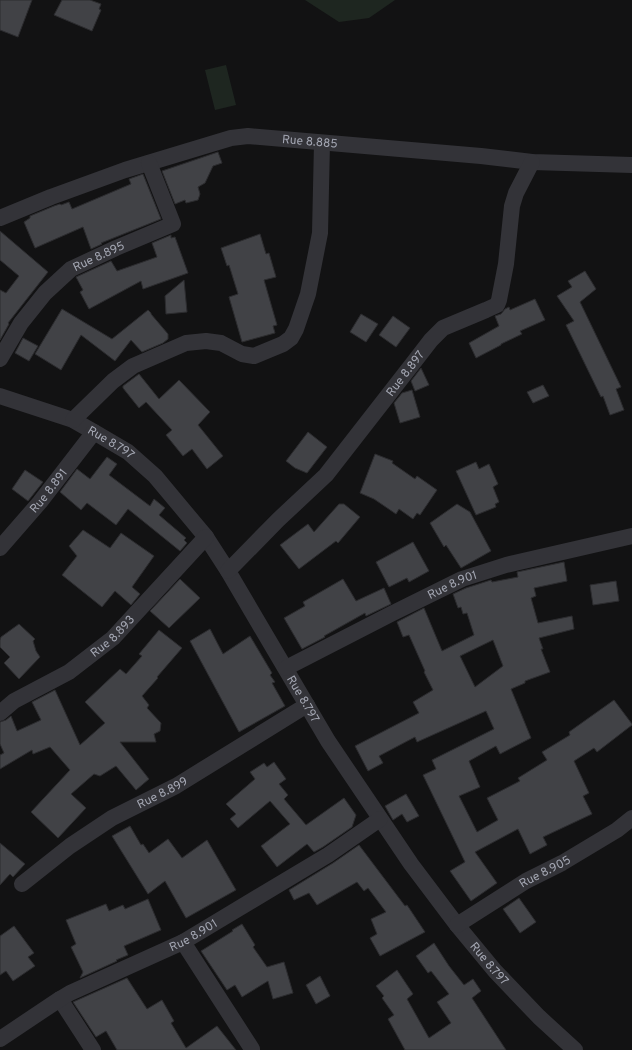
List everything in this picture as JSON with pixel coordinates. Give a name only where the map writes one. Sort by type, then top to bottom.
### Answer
[{"type":"street","name":"Rue 8.885","points":[[0,218],[51,197],[125,170],[231,138],[248,136],[481,156],[532,162],[632,165]]},
{"type":"street","points":[[73,420],[113,381],[133,366],[186,343],[206,341],[221,343],[242,354],[254,356],[283,344],[291,338],[296,329],[308,294],[320,233],[322,143]]},
{"type":"street","name":"Rue 8.897","points":[[228,571],[278,520],[326,475],[427,345],[443,328],[497,305],[500,300],[506,264],[512,206],[516,192],[532,162]]},
{"type":"street","name":"Rue 8.895","points":[[0,359],[21,323],[45,293],[71,269],[173,224],[149,163]]},
{"type":"street","name":"Rue 8.797","points":[[0,396],[73,420],[128,452],[155,476],[206,537],[228,571],[328,741],[411,864],[457,925],[495,971],[539,1017],[575,1050]]},
{"type":"street","name":"Rue 8.891","points":[[0,548],[40,502],[94,432]]},
{"type":"street","name":"Rue 8.901","points":[[286,668],[391,614],[462,580],[506,565],[632,536]]},
{"type":"street","name":"Rue 8.893","points":[[0,713],[14,701],[69,672],[113,638],[206,537]]},
{"type":"street","name":"Rue 8.899","points":[[22,884],[70,846],[112,818],[176,786],[307,705]]},
{"type":"street","name":"Rue 8.905","points":[[457,925],[526,881],[562,863],[617,830],[632,818]]},
{"type":"street","name":"Rue 8.901","points":[[0,1039],[70,993],[183,942],[328,855],[380,819]]},
{"type":"street","points":[[183,942],[252,1049]]},
{"type":"street","points":[[60,999],[93,1050]]},
{"type":"shaded area","points":[[305,0],[395,0],[369,18],[339,22]]},
{"type":"shaded area","points":[[226,65],[236,105],[215,110],[205,70]]},
{"type":"building","points":[[0,0],[32,0],[18,37],[0,30]]},
{"type":"building","points":[[62,0],[90,0],[101,4],[99,9],[101,10],[92,31],[54,15]]},
{"type":"building","points":[[218,152],[222,163],[213,166],[205,183],[198,187],[200,194],[198,200],[186,203],[185,200],[175,204],[162,171]]},
{"type":"building","points":[[143,174],[161,219],[101,243],[102,244],[91,249],[83,227],[35,248],[24,222],[30,218],[30,216],[54,206],[69,202],[72,209],[131,184],[129,179]]},
{"type":"building","points":[[0,231],[48,272],[8,323],[9,324],[0,340],[0,290],[6,293],[19,276],[0,260]]},
{"type":"building","points":[[260,234],[266,254],[269,253],[276,277],[264,280],[277,325],[273,326],[275,333],[242,342],[229,297],[238,294],[229,265],[227,266],[221,248]]},
{"type":"building","points":[[171,235],[171,238],[175,237],[188,273],[143,289],[141,281],[89,309],[80,292],[83,290],[76,277],[111,261],[117,271],[157,257],[152,243]]},
{"type":"building","points":[[585,271],[596,289],[580,302],[621,387],[616,389],[624,410],[610,415],[603,396],[601,397],[566,325],[574,321],[557,296],[572,287],[568,281]]},
{"type":"building","points":[[184,280],[187,312],[166,314],[165,296]]},
{"type":"building","points":[[535,299],[545,320],[520,331],[522,334],[476,358],[469,343],[499,326],[495,316],[501,314],[509,307],[510,310]]},
{"type":"building","points":[[62,309],[112,339],[148,310],[168,334],[168,339],[163,343],[142,352],[131,340],[115,361],[81,335],[61,370],[35,354]]},
{"type":"building","points":[[361,314],[378,324],[366,342],[350,332]]},
{"type":"building","points":[[393,316],[410,328],[396,347],[379,335]]},
{"type":"building","points":[[23,338],[38,346],[29,361],[15,353]]},
{"type":"building","points":[[421,368],[429,385],[415,391],[411,381]]},
{"type":"building","points":[[139,374],[159,399],[179,380],[210,412],[198,425],[223,456],[207,469],[192,449],[183,456],[166,435],[172,430],[146,402],[139,408],[123,388],[123,386]]},
{"type":"building","points":[[543,385],[549,396],[533,403],[527,392]]},
{"type":"building","points":[[412,390],[420,417],[400,423],[394,403],[402,393]]},
{"type":"building","points":[[308,432],[327,447],[307,473],[295,468],[286,461]]},
{"type":"building","points":[[375,454],[393,461],[392,463],[415,479],[417,476],[437,490],[420,515],[417,513],[413,519],[399,509],[396,514],[374,499],[360,493]]},
{"type":"building","points":[[107,457],[117,464],[109,475],[150,506],[154,499],[165,508],[159,515],[186,538],[184,540],[187,543],[180,551],[128,509],[116,525],[87,503],[81,510],[60,492],[77,469],[90,479]]},
{"type":"building","points":[[476,462],[479,469],[489,464],[498,484],[493,487],[499,502],[495,504],[496,507],[476,515],[456,471]]},
{"type":"building","points":[[25,470],[43,482],[28,501],[12,489]]},
{"type":"building","points":[[339,504],[344,504],[360,517],[338,543],[336,541],[299,569],[280,545],[308,524],[314,532]]},
{"type":"building","points":[[457,504],[470,512],[491,551],[461,568],[446,545],[444,547],[430,523]]},
{"type":"building","points":[[83,530],[110,548],[121,533],[154,556],[132,587],[140,594],[131,605],[115,591],[102,607],[62,575],[77,556],[69,546]]},
{"type":"building","points":[[413,542],[429,571],[409,582],[407,578],[389,587],[376,562]]},
{"type":"building","points":[[564,562],[567,581],[534,588],[536,596],[531,598],[538,623],[572,616],[574,629],[539,638],[543,649],[541,649],[550,672],[525,681],[525,683],[511,689],[531,738],[500,754],[496,746],[469,761],[480,787],[459,796],[477,832],[498,820],[487,798],[520,781],[518,778],[547,760],[542,752],[570,735],[569,732],[614,700],[632,725],[597,752],[594,748],[574,761],[589,793],[583,796],[592,814],[543,837],[547,845],[530,854],[518,829],[475,852],[497,883],[471,901],[450,871],[465,862],[423,775],[436,769],[432,760],[494,729],[486,711],[417,742],[415,737],[379,756],[383,763],[368,771],[355,746],[419,713],[413,702],[433,690],[409,635],[403,637],[397,622],[424,608],[442,651],[474,635],[467,613],[463,614],[461,607],[458,608],[453,594],[491,580],[492,582],[518,577],[517,572]],"holes":[[[493,640],[503,666],[475,687],[460,656]]]},
{"type":"building","points":[[180,579],[200,598],[169,628],[150,611]]},
{"type":"building","points":[[343,579],[356,601],[384,588],[391,604],[366,616],[365,613],[302,649],[284,618],[305,606],[303,602]]},
{"type":"building","points":[[616,581],[619,601],[593,605],[590,585]]},
{"type":"building","points":[[19,624],[35,639],[33,641],[36,651],[40,657],[19,679],[4,663],[10,657],[0,647],[0,640],[1,637]]},
{"type":"building","points":[[210,629],[223,654],[250,636],[272,673],[270,675],[275,682],[272,683],[285,706],[239,732],[190,641]]},
{"type":"building","points":[[159,630],[182,648],[142,696],[149,705],[147,708],[161,723],[160,731],[154,734],[156,742],[120,742],[149,779],[136,790],[116,766],[100,776],[94,774],[71,794],[86,808],[58,838],[31,812],[70,770],[50,747],[33,754],[32,750],[0,769],[0,755],[4,753],[0,744],[0,722],[11,716],[17,731],[41,720],[32,702],[55,690],[80,745],[105,723],[85,702],[120,669],[126,674],[142,656],[139,654]]},
{"type":"building","points":[[274,762],[286,779],[279,784],[288,795],[284,799],[306,825],[344,798],[356,815],[352,827],[323,847],[314,852],[307,844],[277,867],[261,846],[290,824],[270,801],[238,828],[230,819],[236,814],[226,804],[255,779],[250,772],[264,763],[267,767]]},
{"type":"building","points":[[406,794],[419,816],[407,822],[402,814],[393,820],[385,806]]},
{"type":"building","points":[[130,826],[141,845],[143,844],[149,853],[168,839],[182,858],[207,840],[236,890],[186,918],[165,881],[148,894],[112,836]]},
{"type":"building","points":[[0,843],[25,864],[13,877],[10,874],[0,885]]},
{"type":"building","points":[[359,845],[405,906],[407,905],[425,932],[380,956],[370,938],[377,934],[371,919],[386,912],[368,888],[364,891],[357,882],[317,905],[309,893],[294,900],[289,890]]},
{"type":"building","points":[[519,898],[536,922],[520,933],[503,909]]},
{"type":"building","points":[[148,899],[161,930],[124,946],[128,955],[80,978],[83,972],[71,947],[76,944],[66,920],[106,904],[109,911],[123,905],[125,909]]},
{"type":"building","points":[[242,924],[255,945],[253,947],[267,967],[284,962],[293,993],[273,999],[268,981],[242,997],[235,985],[227,990],[201,951]]},
{"type":"building","points":[[14,926],[34,953],[28,957],[35,966],[13,981],[6,971],[0,975],[0,936]]},
{"type":"building","points":[[434,943],[464,985],[473,979],[481,991],[472,998],[506,1050],[405,1050],[388,1019],[394,1015],[382,998],[384,996],[376,986],[397,970],[413,994],[407,999],[429,1038],[451,1023],[437,1002],[449,994],[431,971],[428,973],[416,956]]},
{"type":"building","points":[[320,976],[330,996],[316,1004],[306,985]]},
{"type":"building","points":[[127,978],[147,1009],[162,1000],[174,1021],[171,1023],[186,1048],[217,1026],[236,1050],[117,1050],[106,1031],[96,1037],[73,1002]]}]
